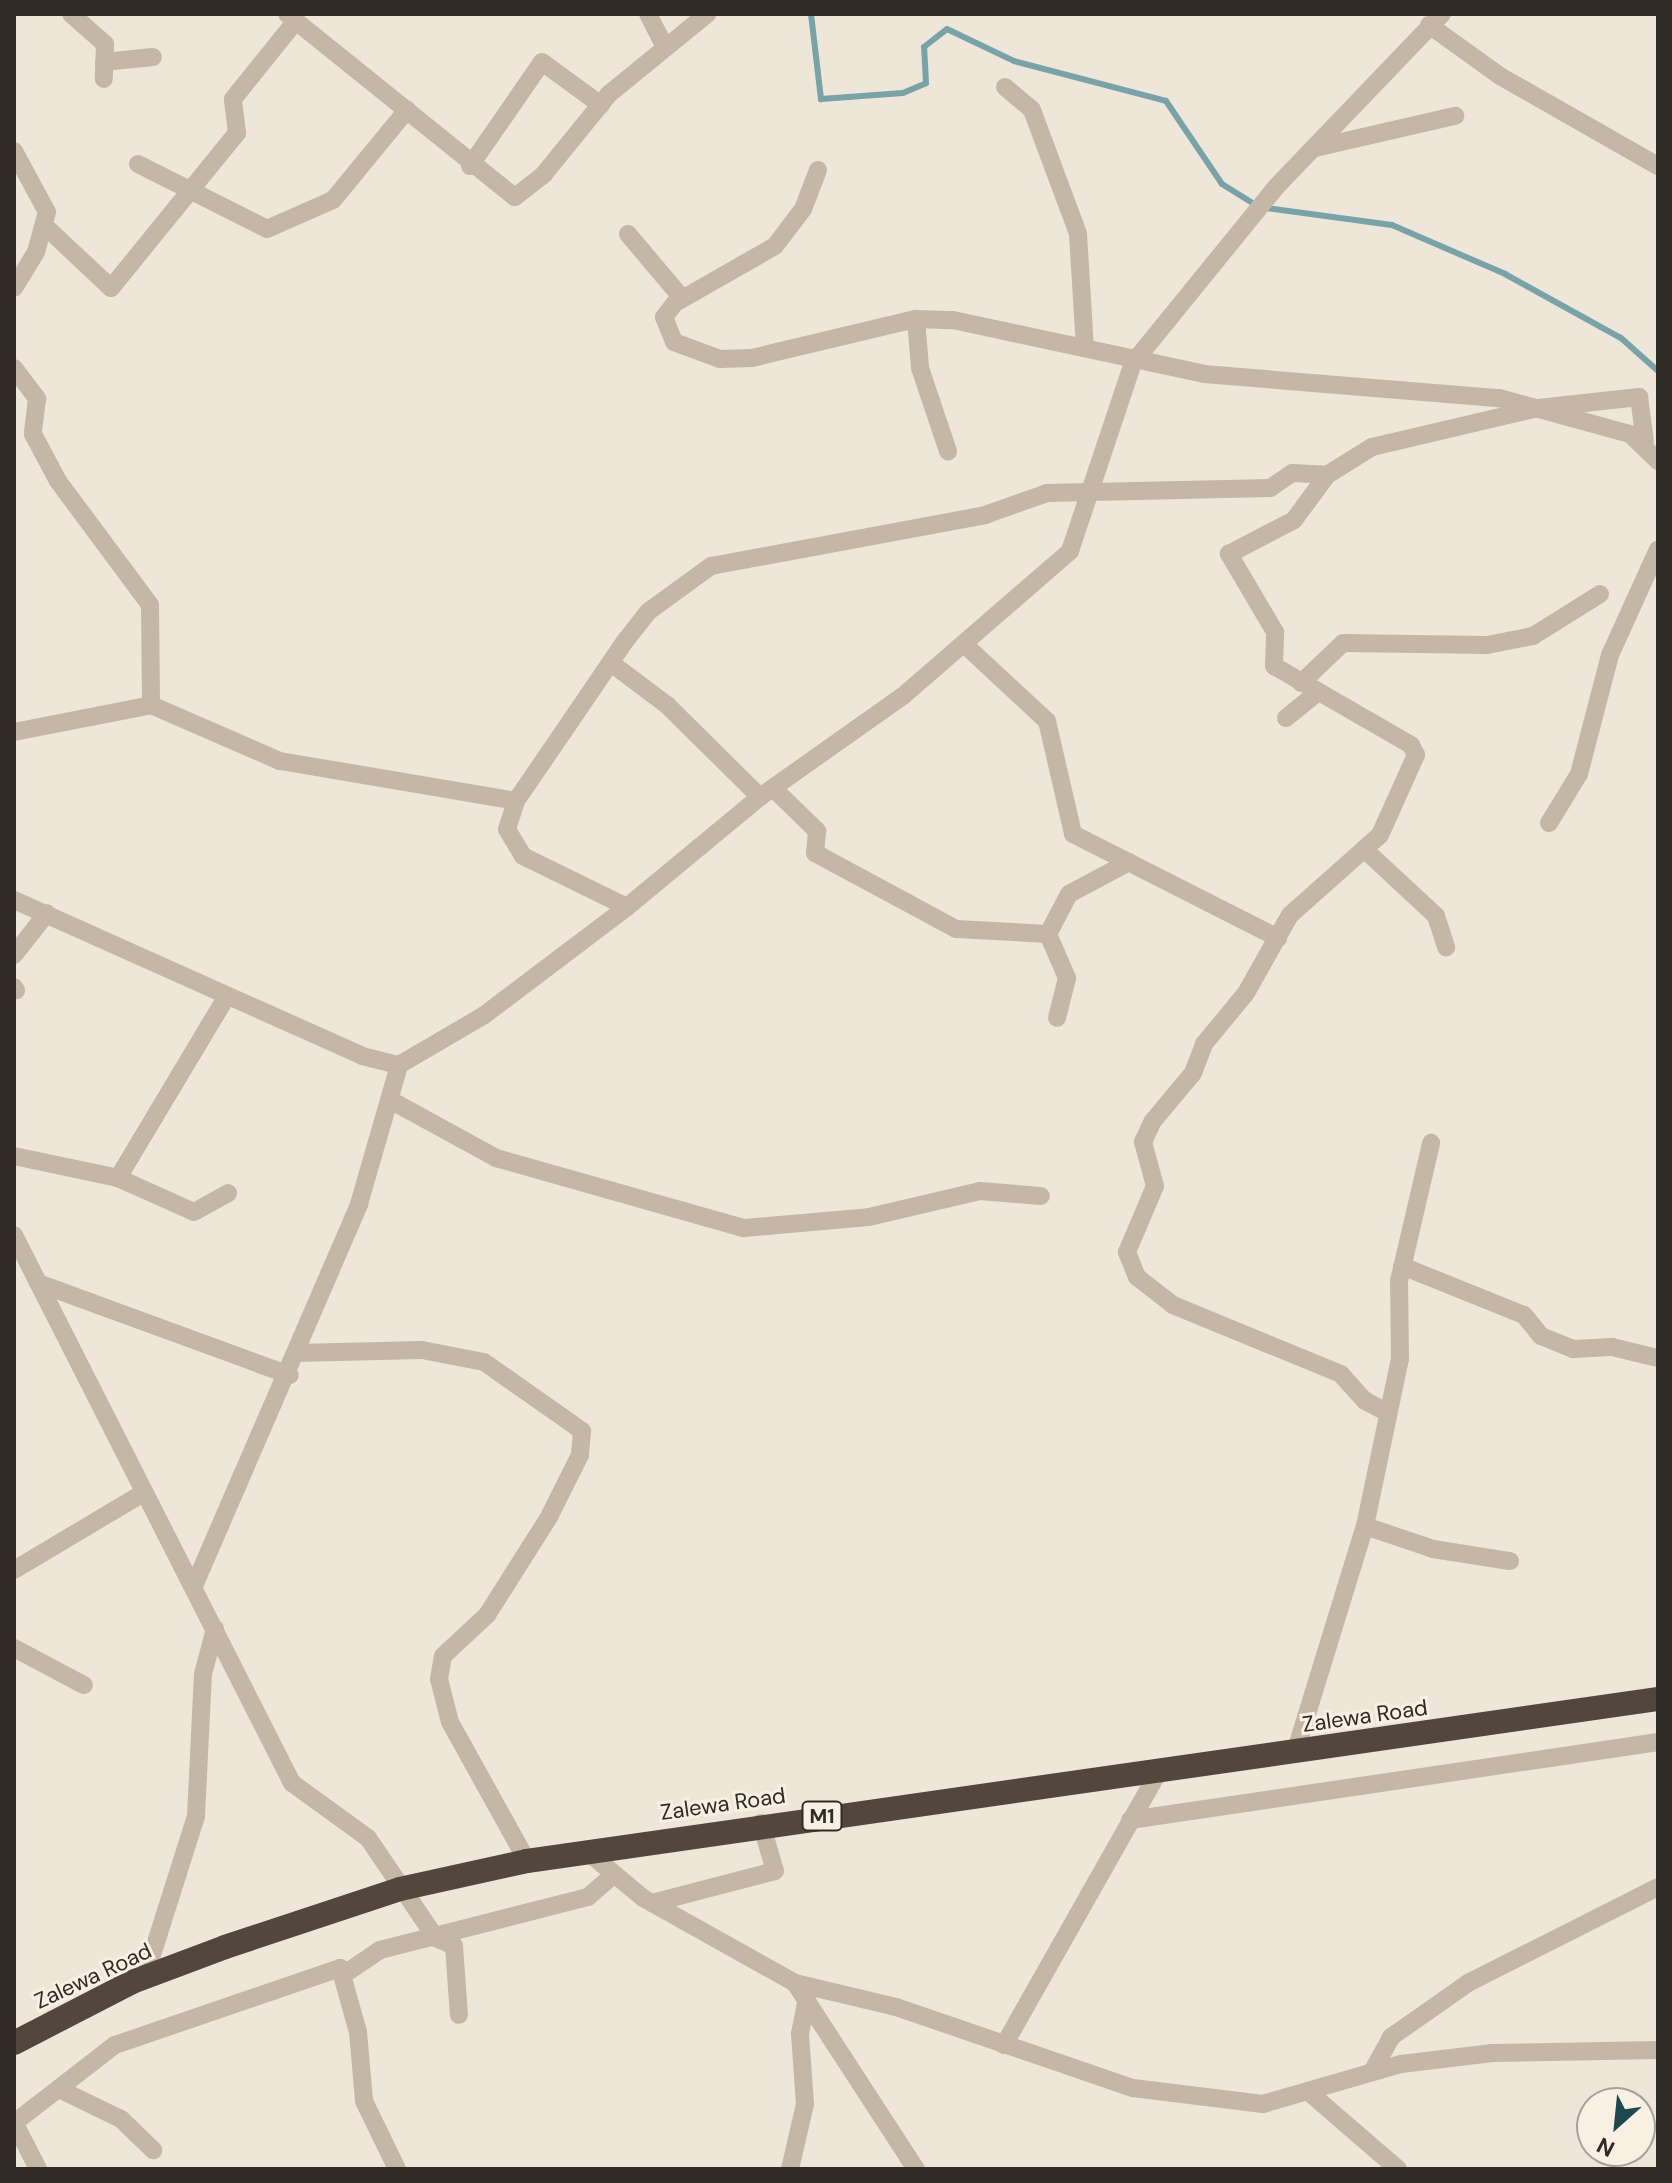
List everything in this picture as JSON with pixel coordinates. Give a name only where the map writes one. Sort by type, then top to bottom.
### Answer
[{"type":"highway","name":"Zalewa Road","points":[[14,2043],[145,1977],[400,1889],[527,1861],[761,1823],[1157,1775],[1658,1699]]},
{"type":"street","points":[[71,14],[105,44],[104,71],[153,57]]},
{"type":"street","points":[[648,14],[664,45]]},
{"type":"street","points":[[46,227],[111,288],[194,189],[240,127],[233,99],[291,18],[446,137],[470,166],[515,197],[544,174],[601,105],[664,45],[707,14]]},
{"type":"street","points":[[194,1586],[290,1375],[296,1353],[364,1193],[392,1101],[399,1065],[483,1016],[627,907],[767,792],[964,644],[1070,551],[1094,491],[1098,452],[1133,363],[1312,149],[1435,20],[1500,76],[1658,166]]},
{"type":"street","points":[[470,166],[542,62],[601,105]]},
{"type":"street","points":[[1005,87],[1032,110],[1078,234],[1085,348]]},
{"type":"street","points":[[138,164],[194,189],[258,228],[304,217],[333,200],[407,110]]},
{"type":"street","points":[[1312,149],[1378,128],[1455,116]]},
{"type":"street","points":[[14,151],[41,193],[46,227],[14,288]]},
{"type":"street","points":[[818,170],[803,209],[775,246],[681,297],[664,317],[664,331],[692,351],[720,359],[916,319],[990,325],[1133,363],[1538,408],[1645,442]]},
{"type":"street","points":[[628,234],[681,297]]},
{"type":"street","points":[[916,319],[920,368],[948,451]]},
{"type":"street","points":[[14,368],[37,399],[33,434],[58,481],[150,605],[151,705]]},
{"type":"street","points":[[1388,1413],[1365,1401],[1341,1374],[1173,1305],[1131,1267],[1130,1243],[1155,1186],[1143,1142],[1301,903],[1364,849],[1392,817],[1416,749],[1274,666],[1275,632],[1229,554],[1306,511],[1327,475],[1372,447],[1538,408],[1639,397],[1645,442],[1658,461]]},
{"type":"street","points":[[627,907],[523,856],[507,829],[516,801],[649,611],[711,566],[985,515],[1047,493],[1270,488],[1292,473],[1327,475]]},
{"type":"street","points":[[1549,823],[1579,774],[1610,655],[1658,549]]},
{"type":"street","points":[[1286,718],[1343,643],[1487,645],[1533,636],[1600,594]]},
{"type":"street","points":[[964,644],[1047,721],[1073,834],[1278,938]]},
{"type":"street","points":[[611,663],[667,705],[817,831],[815,853],[916,913],[956,929],[1048,934]]},
{"type":"street","points":[[14,732],[151,705],[280,761],[516,801]]},
{"type":"street","points":[[1364,849],[1436,916],[1446,947]]},
{"type":"street","points":[[1048,934],[1069,894],[1129,862]]},
{"type":"street","points":[[14,900],[227,996],[399,1065]]},
{"type":"street","points":[[14,955],[47,913]]},
{"type":"street","points":[[1048,934],[1067,978],[1057,1018]]},
{"type":"street","points":[[118,1178],[227,996]]},
{"type":"street","points":[[392,1101],[496,1158],[744,1228],[869,1217],[980,1191],[1041,1196]]},
{"type":"street","points":[[1295,1753],[1365,1526],[1400,1359],[1402,1266],[1431,1143]]},
{"type":"street","points":[[14,1156],[118,1178],[194,1212],[228,1193]]},
{"type":"street","points":[[14,1235],[292,1783],[368,1838],[436,1938],[454,1946],[459,2015]]},
{"type":"street","points":[[1402,1266],[1524,1315],[1541,1336],[1562,1345],[1658,1358]]},
{"type":"street","points":[[38,1283],[75,1302],[290,1375]]},
{"type":"street","points":[[75,1302],[118,1305]]},
{"type":"street","points":[[296,1353],[422,1350],[484,1362],[582,1431],[580,1455],[549,1517],[487,1615],[443,1656],[439,1679],[450,1722],[527,1861]]},
{"type":"street","points":[[14,1570],[143,1493]]},
{"type":"street","points":[[1365,1526],[1433,1549],[1510,1561]]},
{"type":"street","points":[[145,1977],[196,1816],[203,1674],[215,1629]]},
{"type":"street","points":[[14,1648],[84,1685]]},
{"type":"street","points":[[1130,1820],[1658,1742]]},
{"type":"street","points":[[1004,2045],[1157,1775]]},
{"type":"street","points":[[652,1903],[775,1871],[761,1823]]},
{"type":"street","points":[[588,1852],[652,1903],[801,1990],[850,1993],[1004,2045],[1067,2070],[1207,2101],[1263,2104],[1311,2094],[1373,2070],[1492,2053],[1658,2050]]},
{"type":"street","points":[[346,1973],[380,1950],[588,1897],[614,1874]]},
{"type":"street","points":[[1373,2070],[1391,2037],[1468,1983],[1658,1887]]},
{"type":"street","points":[[38,2169],[14,2123],[115,2045],[273,1985],[335,1967],[346,1973]]},
{"type":"street","points":[[346,1973],[364,2101],[397,2169]]},
{"type":"street","points":[[790,2169],[805,2104],[800,2034],[801,1990]]},
{"type":"street","points":[[801,1990],[916,2169]]},
{"type":"street","points":[[59,2089],[121,2119],[153,2150]]},
{"type":"street","points":[[1311,2094],[1398,2169]]},
{"type":"waterway","points":[[811,14],[821,99],[903,93],[926,83],[924,47],[947,29],[1014,61],[1166,101],[1222,184],[1259,207],[1392,225],[1505,274],[1621,338],[1658,371]]}]
